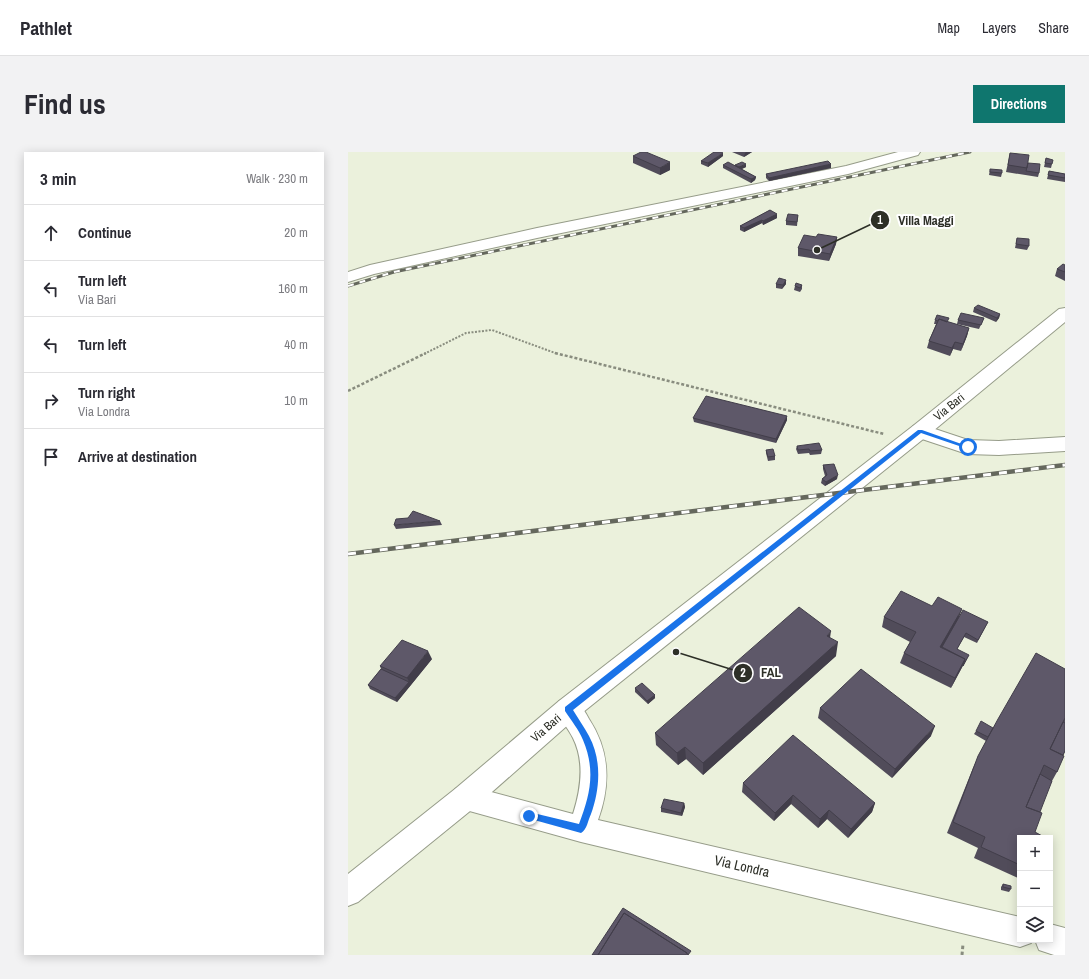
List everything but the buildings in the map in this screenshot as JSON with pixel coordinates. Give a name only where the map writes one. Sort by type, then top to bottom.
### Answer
[{"type":"street","points":[[348,277],[370,270],[537,233],[841,172],[913,152]]},
{"type":"street","name":"Via Bari","points":[[348,892],[465,798],[568,709],[914,435],[1065,313]]},
{"type":"street","points":[[914,435],[968,447],[1000,448],[1065,444]]},
{"type":"street","points":[[568,709],[586,738],[593,761],[595,782],[591,802],[581,829]]},
{"type":"street","name":"Via Londra","points":[[465,798],[581,829],[1017,931]]},
{"type":"street","points":[[1053,940],[1065,943]]},
{"type":"path","points":[[348,391],[466,333],[492,330],[558,354],[914,435]]},
{"type":"railway","points":[[348,286],[394,272],[970,152]]},
{"type":"railway","points":[[348,554],[1065,465]]},
{"type":"place","name":"Villa Maggi","points":[[817,250]]},
{"type":"place","name":"FAL","points":[[676,652]]},
{"type":"route","points":[[529,816],[581,829],[591,802],[595,782],[593,761],[586,738],[568,709],[920,431],[968,447]]}]
